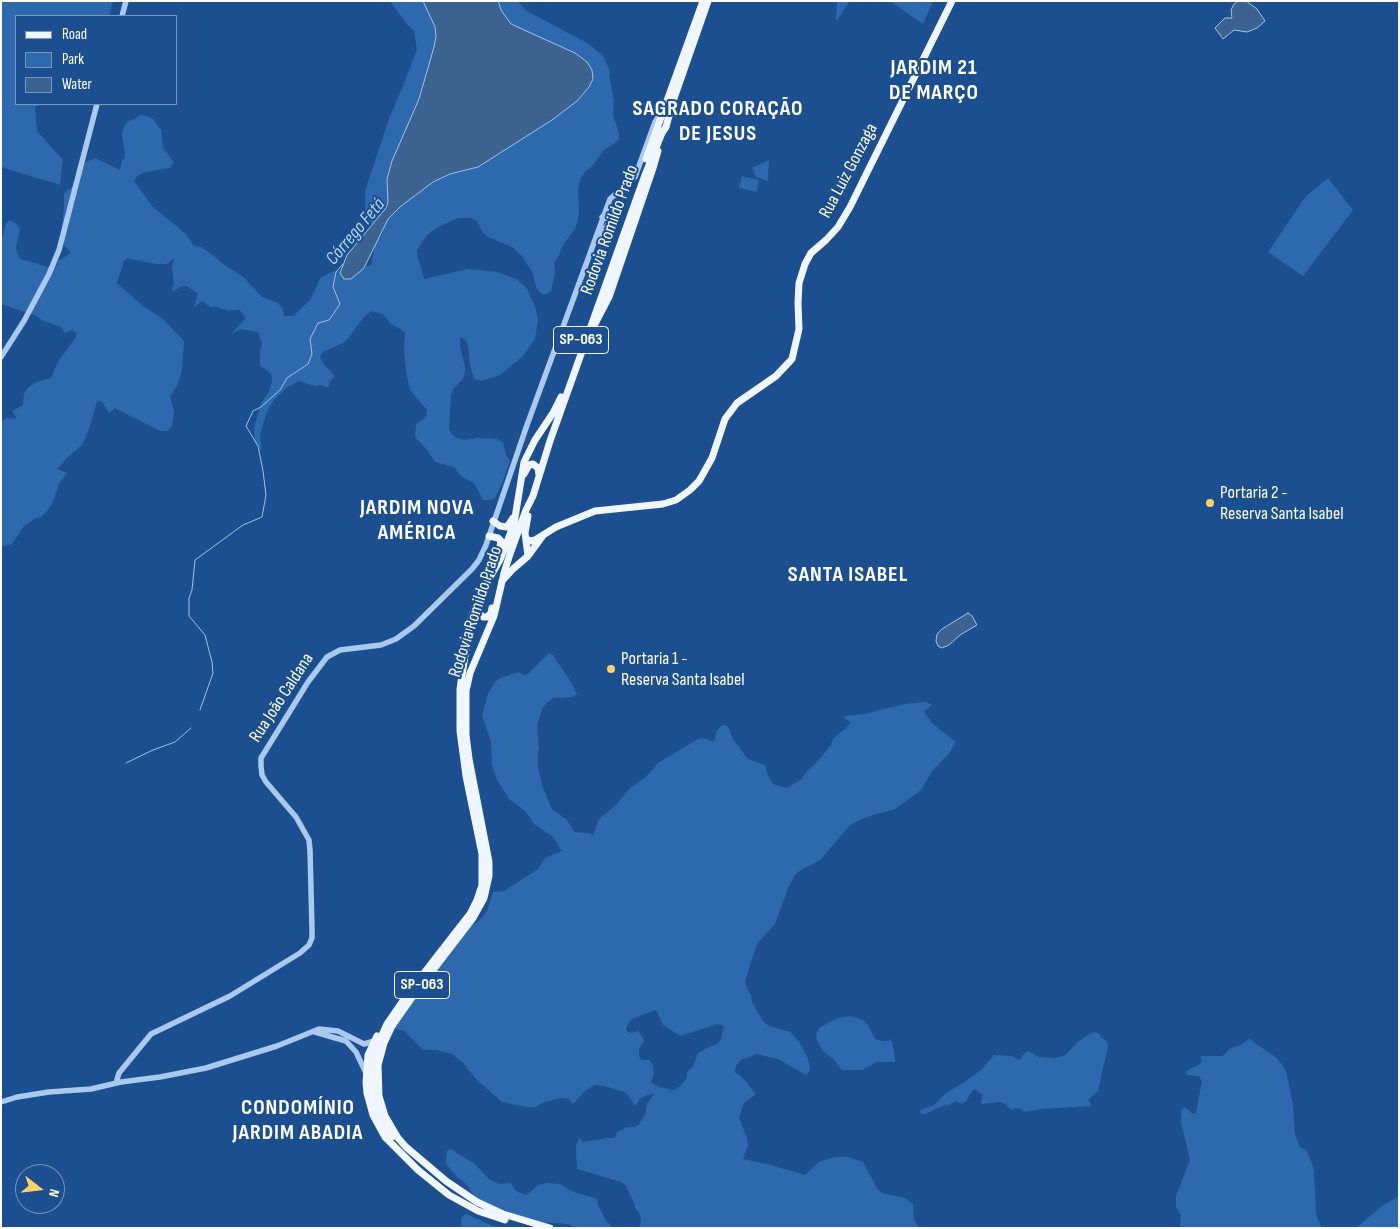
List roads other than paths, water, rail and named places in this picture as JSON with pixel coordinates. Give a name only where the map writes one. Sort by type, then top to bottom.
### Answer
[{"type":"main road","name":"Rodovia Romildo Prado","points":[[505,1220],[460,1196],[422,1167],[391,1135],[380,1118],[374,1099],[372,1068],[375,1051],[381,1035],[407,994],[470,914],[482,886],[482,854],[460,731],[459,702],[470,622],[482,592],[505,550],[518,508],[524,462],[562,395],[703,1]]},
{"type":"main road","name":"Rodovia Romildo Prado","points":[[550,1228],[492,1210],[456,1189],[435,1173],[406,1146],[391,1128],[381,1106],[377,1084],[380,1056],[392,1026],[473,918],[487,890],[489,862],[469,759],[465,704],[470,673],[494,616],[510,554],[526,510],[534,499],[556,426],[645,175],[666,127],[672,104],[708,1]]},
{"type":"main road","name":"Rua Luiz Gonzaga","points":[[526,539],[533,541],[571,520],[595,511],[663,504],[676,500],[699,481],[712,458],[725,419],[737,403],[776,376],[792,359],[799,329],[799,283],[805,264],[811,252],[838,227],[850,207],[952,1]]},
{"type":"main road","points":[[494,521],[500,526],[507,527],[518,508],[523,476],[527,467],[531,464],[537,465],[539,473],[526,525],[528,556]]},
{"type":"main road","name":"Rua Luiz Gonzaga","points":[[503,580],[528,556],[544,534]]},
{"type":"main road","points":[[489,536],[498,538],[501,543],[497,561],[477,607],[477,612],[483,617],[491,613],[503,580]]},
{"type":"main road","name":"Rodovia Romildo Prado","points":[[439,954],[404,995],[374,1041],[368,1056],[366,1073],[367,1093],[373,1115],[392,1146],[418,1170],[461,1203],[478,1211],[534,1228]]},
{"type":"street","points":[[122,15],[126,1]]},
{"type":"street","name":"Rua João Caldana","points":[[118,1082],[116,1077],[151,1034],[230,996],[309,946],[312,938],[312,929],[309,840],[296,817],[266,782],[260,766],[262,758],[316,670],[328,657],[340,650],[381,645],[396,639],[414,626],[472,569],[482,553],[602,217],[610,199],[635,177],[655,122],[667,102]]},
{"type":"street","points":[[1,357],[24,321],[49,274],[59,250],[97,105]]},
{"type":"street","points":[[591,248],[610,222],[610,219],[602,217]]},
{"type":"street","points":[[1,1102],[41,1094],[91,1089],[118,1082],[160,1077],[206,1068],[277,1046],[319,1030],[330,1029],[344,1033],[364,1044],[374,1041]]},
{"type":"street","points":[[313,1032],[346,1041],[356,1052],[366,1073]]},
{"type":"water","points":[[423,1],[498,1],[501,10],[511,24],[575,53],[587,62],[592,70],[593,79],[577,101],[552,120],[478,167],[450,174],[433,182],[401,206],[388,219],[364,268],[351,279],[344,279],[340,273],[347,255],[386,208],[388,202],[387,179],[392,161],[419,99],[434,47],[435,27]]},
{"type":"water","points":[[1238,1],[1246,1],[1257,9],[1265,21],[1257,28],[1247,32],[1234,30],[1223,39],[1215,28],[1225,18],[1232,18],[1231,10]]},
{"type":"water","points":[[968,613],[977,625],[960,635],[949,645],[942,648],[938,646],[936,641],[937,634]]},
{"type":"waterway","name":"Córrego Fetá","points":[[200,710],[213,673],[205,635],[189,616],[189,598],[192,590],[195,560],[243,525],[262,517],[266,495],[263,471],[258,446],[246,426],[253,411],[261,407],[280,390],[287,378],[308,364],[312,354],[310,339],[318,323],[329,320],[340,304],[333,287],[336,272],[343,264]]},
{"type":"waterway","name":"Córrego Fetá","points":[[126,763],[175,742],[191,728]]},
{"type":"place","name":"Portaria 2 - Reserva Santa Isabel","points":[[1210,503]]},
{"type":"place","name":"Portaria 1 - Reserva Santa Isabel","points":[[611,669]]},
{"type":"district","name":"JARDIM 21 DE MARÇO","points":[[934,80]]},
{"type":"district","name":"SAGRADO CORAÇÃO DE JESUS","points":[[718,122]]},
{"type":"district","name":"JARDIM NOVA AMÉRICA","points":[[417,520]]},
{"type":"district","name":"SANTA ISABEL","points":[[848,575]]},
{"type":"district","name":"CONDOMÍNIO JARDIM ABADIA","points":[[298,1120]]}]
